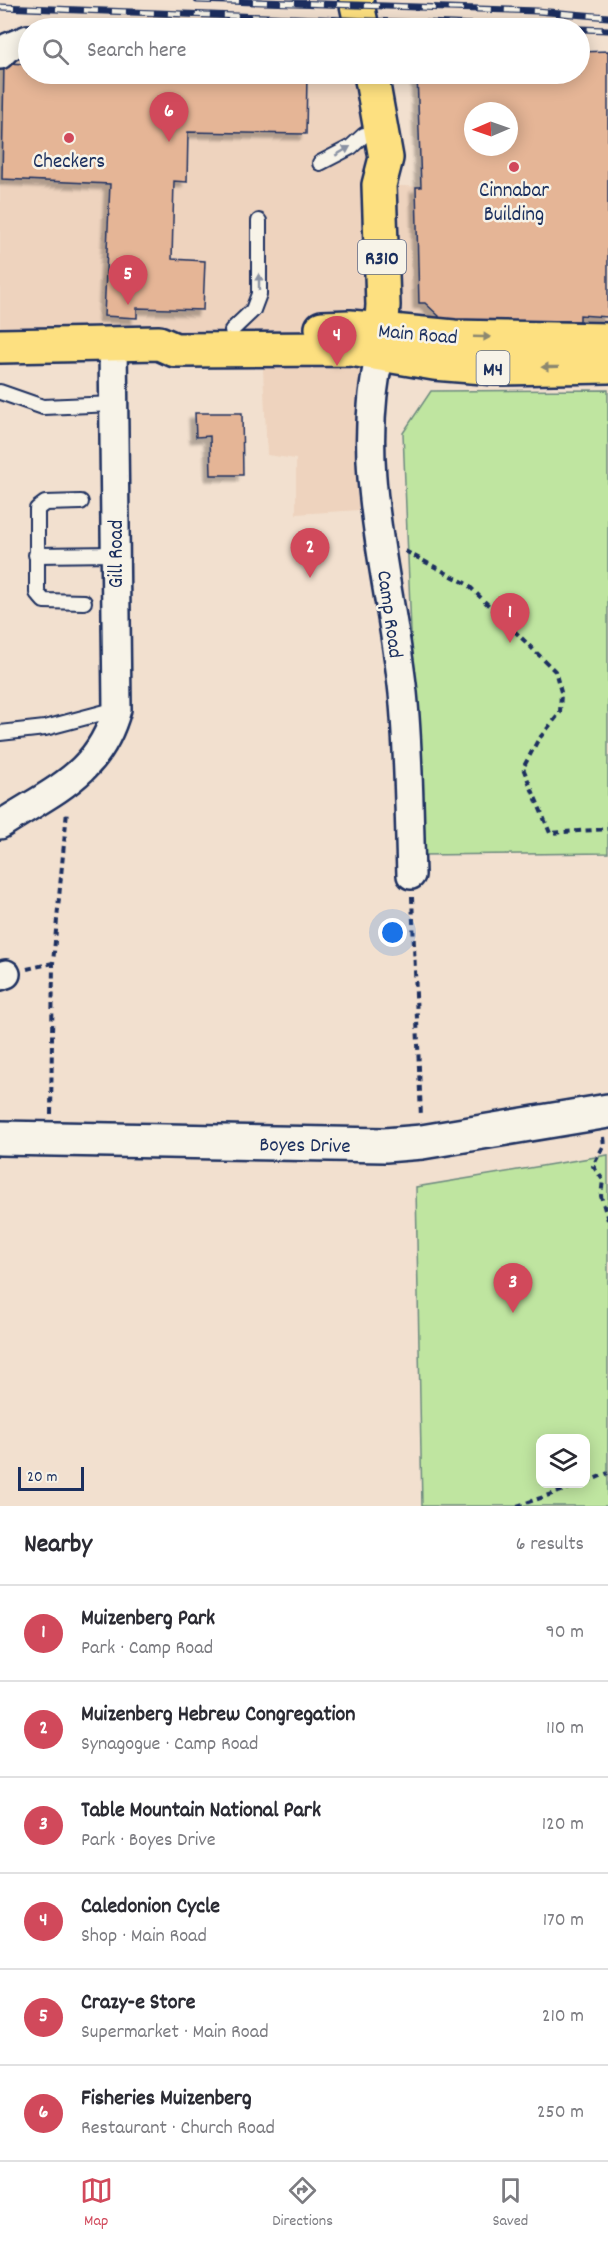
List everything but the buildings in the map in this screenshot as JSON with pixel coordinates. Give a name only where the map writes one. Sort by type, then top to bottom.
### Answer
[{"type":"main road","points":[[338,0],[341,18]]},
{"type":"main road","points":[[356,0],[360,18]]},
{"type":"main road","name":"R310","points":[[352,84],[368,159],[379,185]]},
{"type":"main road","name":"R310","points":[[373,84],[386,158],[379,185],[381,342]]},
{"type":"main road","name":"Main Road","points":[[159,343],[172,333],[350,327],[434,363],[496,368],[608,366]]},
{"type":"main road","name":"Main Road","points":[[0,346],[159,343],[175,350],[351,349],[381,342],[454,337],[608,340]]},
{"type":"main road","name":"Boyes Drive","points":[[0,1138],[385,1145],[422,1142],[599,1113]]},
{"type":"street","points":[[0,55],[8,47],[18,43]]},
{"type":"street","name":"Camp Road","points":[[381,342],[370,411],[370,440],[376,510],[403,692],[411,875]]},
{"type":"street","name":"Gill Road","points":[[0,825],[68,784],[94,759],[104,743],[117,709],[113,344]]},
{"type":"lane","points":[[320,163],[351,147],[363,135]]},
{"type":"lane","points":[[232,330],[253,310],[259,294],[260,221]]},
{"type":"lane","points":[[0,392],[43,407],[114,404]]},
{"type":"lane","points":[[81,502],[45,503],[36,512],[37,593],[40,599],[50,602],[84,602]]},
{"type":"lane","points":[[36,555],[115,554]]},
{"type":"lane","points":[[0,733],[45,728],[117,709]]},
{"type":"path","points":[[402,549],[467,584],[555,671],[561,692],[560,713],[538,740],[523,768],[550,833],[608,829]]},
{"type":"path","points":[[51,1122],[53,963],[67,817]]},
{"type":"path","points":[[411,875],[421,1128]]},
{"type":"path","points":[[599,1113],[604,1145],[593,1166],[603,1180],[602,1196],[608,1220]]},
{"type":"path","points":[[590,1480],[608,1473]]},
{"type":"path","points":[[517,1506],[569,1488]]},
{"type":"shaded area","points":[[18,45],[18,84],[372,84],[379,185],[608,195],[608,366],[380,354],[376,509],[296,514],[296,459],[267,455],[262,348],[0,346],[0,55]]},
{"type":"green space","points":[[608,390],[608,853],[420,855],[403,433],[431,391]]},
{"type":"green space","points":[[608,1155],[608,1506],[422,1506],[416,1187]]},
{"type":"railway","points":[[197,0],[537,11],[608,17]]},
{"type":"railway","points":[[0,7],[291,18]]},
{"type":"railway","points":[[590,29],[608,30]]},
{"type":"place","name":"Checkers","points":[[69,138]]},
{"type":"place","name":"Fisheries Muizenberg","points":[[169,142]]},
{"type":"place","name":"Cinnabar Building","points":[[514,167]]},
{"type":"place","name":"Crazy-e Store","points":[[128,305]]},
{"type":"place","name":"Caledonion Cycle","points":[[337,366]]},
{"type":"place","name":"Muizenberg Hebrew Congregation","points":[[310,578]]},
{"type":"place","name":"Muizenberg Park","points":[[510,643]]},
{"type":"place","name":"Table Mountain National Park","points":[[513,1313]]}]
